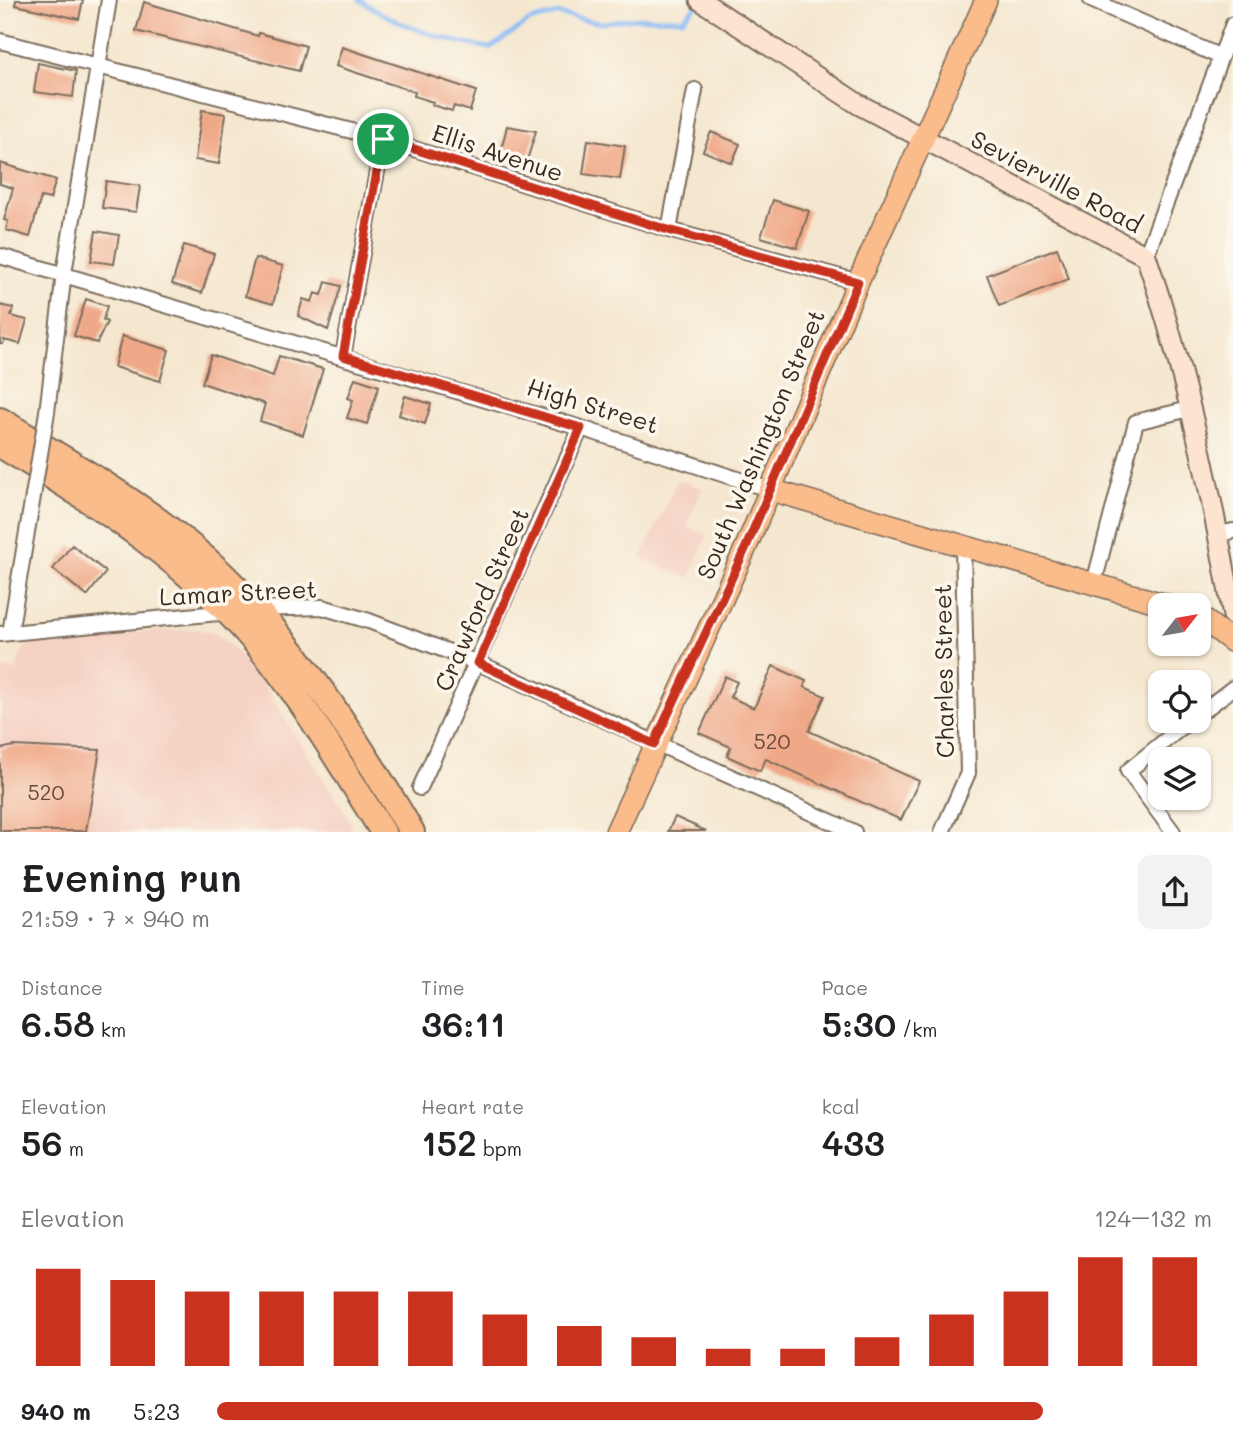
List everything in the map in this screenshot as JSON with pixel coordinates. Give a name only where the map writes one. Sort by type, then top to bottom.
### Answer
[{"type":"highway","points":[[0,420],[128,498],[192,546],[256,609],[321,689],[412,831]]},
{"type":"highway","points":[[0,445],[121,521],[180,567],[227,612],[268,659],[308,714],[383,831]]},
{"type":"main road","name":"South Washington Street","points":[[616,831],[771,491],[858,282],[925,140],[986,0]]},
{"type":"main road","name":"High Street","points":[[771,491],[1148,599]]},
{"type":"main road","points":[[1211,625],[1233,642]]},
{"type":"street","points":[[5,634],[30,514],[47,412],[64,273],[108,0]]},
{"type":"street","name":"Sevierville Road","points":[[700,0],[858,104],[1146,256],[1173,335],[1189,409],[1226,533],[1233,617]]},
{"type":"street","points":[[1091,0],[1221,57]]},
{"type":"street","points":[[1146,256],[1233,24]]},
{"type":"street","name":"Ellis Avenue","points":[[0,41],[99,64],[383,139],[668,230],[858,282]]},
{"type":"street","points":[[668,230],[695,90]]},
{"type":"street","points":[[343,356],[383,139]]},
{"type":"street","name":"High Street","points":[[0,256],[581,428],[771,491]]},
{"type":"street","points":[[1094,583],[1136,422],[1189,409]]},
{"type":"street","name":"Crawford Street","points":[[420,788],[581,428]]},
{"type":"street","name":"Charles Street","points":[[942,831],[968,773],[963,545]]},
{"type":"street","name":"Lamar Street","points":[[5,634],[256,609],[322,607],[369,621],[478,663],[654,744],[854,831]]},
{"type":"street","points":[[1211,705],[1233,688]]},
{"type":"street","points":[[1172,831],[1128,771],[1174,733]]},
{"type":"shaded area","points":[[678,479],[702,488],[687,527],[708,535],[689,578],[641,558]]},
{"type":"shaded area","points":[[196,629],[216,634],[249,663],[352,823],[349,832],[0,832],[0,668],[15,670],[23,649],[37,637]]},
{"type":"building","points":[[16,0],[83,0],[79,19],[15,5]]},
{"type":"building","points":[[144,2],[258,36],[259,33],[306,46],[299,71],[136,31]]},
{"type":"building","points":[[342,47],[476,91],[470,111],[454,106],[452,111],[432,105],[433,102],[414,96],[415,92],[336,66]]},
{"type":"building","points":[[38,63],[76,71],[73,97],[34,92]]},
{"type":"building","points":[[202,110],[226,114],[219,164],[195,160]]},
{"type":"building","points":[[507,126],[536,131],[527,160],[500,155]]},
{"type":"building","points":[[711,132],[740,144],[732,163],[703,151]]},
{"type":"building","points":[[588,140],[625,146],[620,179],[583,174]]},
{"type":"building","points":[[0,163],[56,180],[50,199],[41,197],[30,237],[6,230],[8,221],[4,220],[13,188],[0,184]]},
{"type":"building","points":[[106,181],[140,186],[136,212],[102,208]]},
{"type":"building","points":[[773,200],[809,211],[797,248],[761,237]]},
{"type":"building","points":[[96,231],[119,235],[114,264],[91,261]]},
{"type":"building","points":[[184,245],[214,254],[202,293],[172,284]]},
{"type":"building","points":[[1057,248],[1069,279],[999,306],[987,275]]},
{"type":"building","points":[[255,258],[283,266],[273,304],[245,296]]},
{"type":"building","points":[[326,282],[341,286],[328,330],[298,316],[303,299],[312,302],[315,293],[322,295]]},
{"type":"building","points":[[86,299],[107,306],[103,320],[107,322],[97,343],[74,336]]},
{"type":"building","points":[[0,305],[13,308],[11,316],[27,320],[20,344],[4,340],[3,344],[0,344]]},
{"type":"building","points":[[122,336],[169,350],[160,381],[114,367]]},
{"type":"building","points":[[211,355],[273,376],[279,356],[323,369],[303,435],[260,421],[265,404],[202,383]]},
{"type":"building","points":[[355,378],[379,386],[367,424],[347,418],[353,400],[348,398]]},
{"type":"building","points":[[405,396],[431,404],[425,424],[399,415]]},
{"type":"building","points":[[72,545],[106,572],[87,596],[53,569]]},
{"type":"building","points":[[773,666],[806,681],[804,687],[825,696],[809,731],[919,781],[901,820],[766,759],[760,771],[727,756],[731,747],[699,733],[725,676],[737,682],[730,697],[754,708]]},
{"type":"building","points":[[14,746],[100,750],[86,831],[0,831],[0,749]]},
{"type":"building","points":[[675,817],[706,831],[668,831]]},
{"type":"waterway","points":[[360,0],[390,18],[422,31],[490,48],[530,21],[557,14],[600,23],[636,18],[683,19],[697,5]]},
{"type":"route","points":[[383,139],[668,230],[858,282],[803,408],[771,491],[654,744],[478,663],[581,428],[343,356],[383,139]]}]
